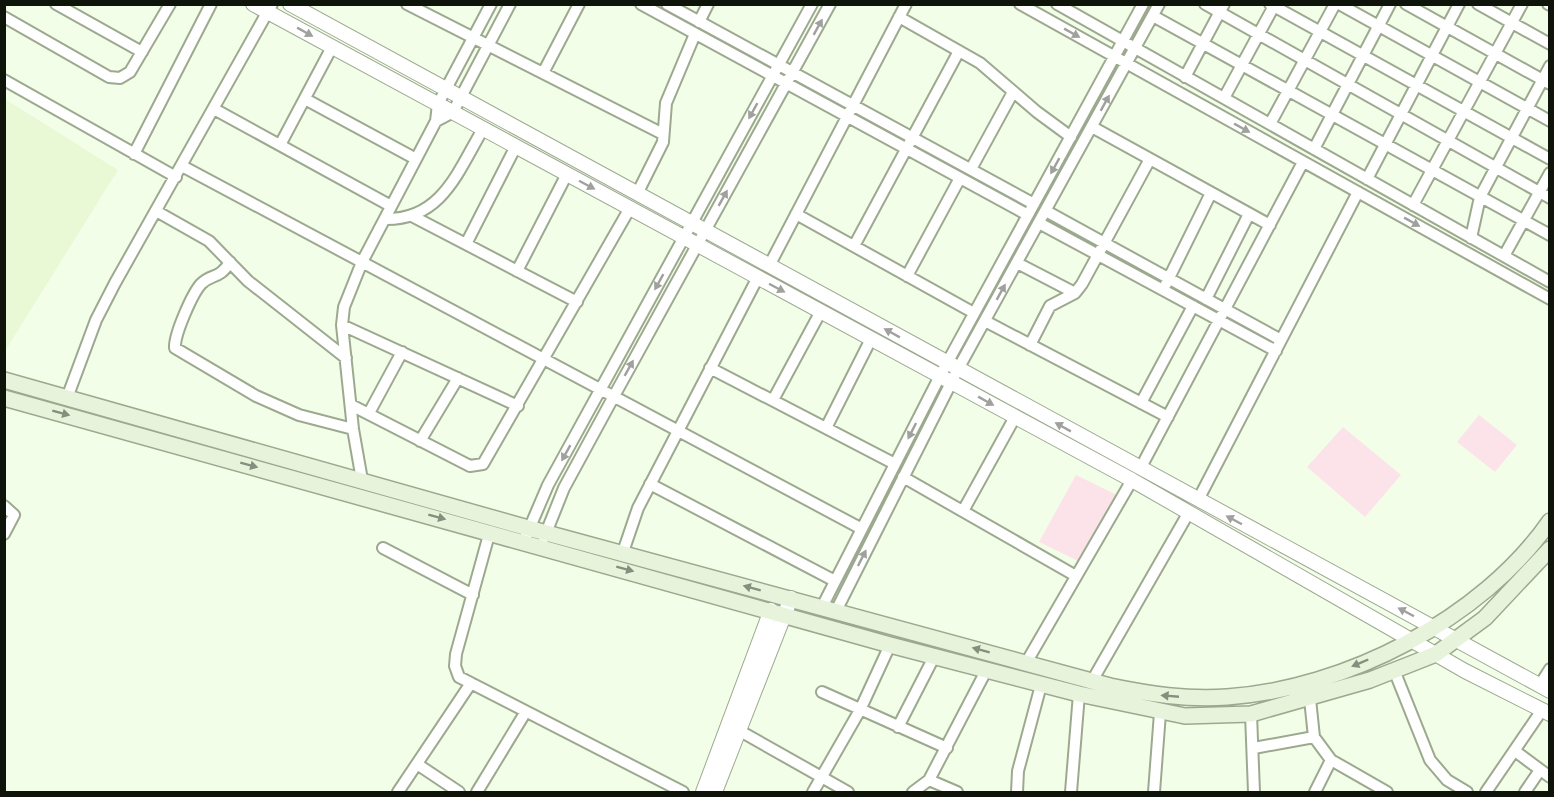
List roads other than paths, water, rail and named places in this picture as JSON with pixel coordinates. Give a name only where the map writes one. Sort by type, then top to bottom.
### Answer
[{"type":"main road","points":[[4,381],[362,480],[526,535],[623,552],[1092,681],[1149,694],[1188,698],[1268,692],[1324,678],[1414,640],[1436,628],[1496,581],[1522,555],[1550,521]]},
{"type":"main road","points":[[4,398],[490,531],[526,535]]},
{"type":"main road","points":[[543,539],[890,645],[1079,694],[1160,712],[1196,716],[1251,714],[1310,699],[1436,654],[1485,618],[1550,549]]},
{"type":"street","points":[[56,4],[142,52]]},
{"type":"street","points":[[4,17],[114,79],[130,72],[170,4]]},
{"type":"street","points":[[134,154],[211,4]]},
{"type":"street","points":[[254,4],[270,8],[332,47],[871,339],[949,373],[1015,417],[1136,475]]},
{"type":"street","points":[[290,4],[769,266],[949,373],[1193,506],[1436,628],[1545,688],[1550,669]]},
{"type":"street","points":[[407,4],[663,134]]},
{"type":"street","points":[[362,480],[353,429],[342,325],[347,298],[362,262],[436,121],[438,104],[491,4]]},
{"type":"street","points":[[436,121],[453,112],[510,4]]},
{"type":"street","points":[[543,74],[579,4]]},
{"type":"street","points":[[641,4],[1028,215]]},
{"type":"street","points":[[667,4],[1034,204]]},
{"type":"street","points":[[699,22],[708,4]]},
{"type":"street","points":[[526,535],[548,485],[812,4]]},
{"type":"street","points":[[543,539],[564,488],[830,4]]},
{"type":"street","points":[[769,266],[906,4]]},
{"type":"street","points":[[1020,4],[1550,299]]},
{"type":"street","points":[[1057,4],[1549,281]]},
{"type":"street","points":[[829,609],[903,477],[974,313],[1143,4]]},
{"type":"street","points":[[829,609],[835,582],[895,464],[949,373],[985,321],[1159,4]]},
{"type":"street","points":[[1205,4],[1222,9],[1259,34],[1550,198]]},
{"type":"street","points":[[1270,124],[1337,4],[1550,121]]},
{"type":"street","points":[[1314,149],[1390,4]]},
{"type":"street","points":[[1406,4],[1546,82]]},
{"type":"street","points":[[1367,179],[1459,4]]},
{"type":"street","points":[[1478,4],[1550,44]]},
{"type":"street","points":[[1413,205],[1522,4]]},
{"type":"street","points":[[1224,98],[1273,5],[1550,159]]},
{"type":"street","points":[[67,398],[96,320],[270,8]]},
{"type":"street","points":[[1185,76],[1222,9]]},
{"type":"street","points":[[1153,16],[1550,235]]},
{"type":"street","points":[[899,17],[980,63],[1013,92],[1071,136]]},
{"type":"street","points":[[638,194],[659,153],[666,103],[696,34]]},
{"type":"street","points":[[280,145],[332,47]]},
{"type":"street","points":[[854,246],[960,51]]},
{"type":"street","points":[[1471,238],[1480,197],[1527,108],[1546,82],[1550,66]]},
{"type":"street","points":[[4,80],[176,177]]},
{"type":"street","points":[[971,169],[1013,92]]},
{"type":"street","points":[[305,99],[416,159]]},
{"type":"street","points":[[214,109],[391,206]]},
{"type":"street","points":[[1092,127],[1270,225]]},
{"type":"street","points":[[384,219],[412,216],[428,209],[440,198],[483,129]]},
{"type":"street","points":[[466,244],[516,146]]},
{"type":"street","points":[[1030,345],[1050,306],[1075,293],[1150,159]]},
{"type":"street","points":[[1026,663],[1136,475],[1303,162]]},
{"type":"street","points":[[182,166],[862,529]]},
{"type":"street","points":[[1504,256],[1550,173]]},
{"type":"street","points":[[517,271],[567,174]]},
{"type":"street","points":[[907,276],[960,178]]},
{"type":"street","points":[[1092,681],[1193,506],[1358,192]]},
{"type":"street","points":[[1162,290],[1211,193]]},
{"type":"street","points":[[351,405],[470,466],[479,466],[486,461],[630,208]]},
{"type":"street","points":[[156,211],[209,241],[248,281],[346,358]]},
{"type":"street","points":[[1046,211],[1281,340]]},
{"type":"street","points":[[796,214],[974,313]]},
{"type":"street","points":[[1206,299],[1249,214]]},
{"type":"street","points":[[412,216],[577,302]]},
{"type":"street","points":[[1039,224],[1275,351]]},
{"type":"street","points":[[230,262],[220,276],[210,278],[200,286],[178,330],[176,348],[256,396],[299,415],[353,429]]},
{"type":"street","points":[[1017,264],[1075,293]]},
{"type":"street","points":[[623,552],[638,508],[758,277]]},
{"type":"street","points":[[1141,403],[1192,306]]},
{"type":"street","points":[[773,400],[821,312]]},
{"type":"street","points":[[985,321],[1168,417]]},
{"type":"street","points":[[342,325],[518,406]]},
{"type":"street","points":[[825,428],[871,339]]},
{"type":"street","points":[[369,413],[402,352]]},
{"type":"street","points":[[710,368],[895,464]]},
{"type":"street","points":[[420,441],[458,378]]},
{"type":"street","points":[[963,511],[1015,417]]},
{"type":"street","points":[[903,477],[1076,576]]},
{"type":"street","points":[[650,484],[835,582]]},
{"type":"street","points":[[4,506],[14,515],[4,534]]},
{"type":"street","points":[[1193,506],[1436,654],[1546,712],[1515,751],[1489,792]]},
{"type":"street","points":[[490,531],[455,666],[459,678],[683,792]]},
{"type":"street","points":[[383,548],[473,595]]},
{"type":"street","points":[[703,792],[778,612],[791,598]]},
{"type":"street","points":[[715,792],[740,731],[778,612]]},
{"type":"street","points":[[813,792],[860,710],[890,645]]},
{"type":"street","points":[[898,727],[935,655]]},
{"type":"street","points":[[913,792],[929,780],[987,669]]},
{"type":"street","points":[[1395,670],[1430,760],[1447,780],[1467,792]]},
{"type":"street","points":[[398,792],[471,683]]},
{"type":"street","points":[[1017,792],[1018,771],[1041,685]]},
{"type":"street","points":[[822,692],[947,748]]},
{"type":"street","points":[[1071,792],[1079,694]]},
{"type":"street","points":[[1310,699],[1314,737],[1331,760],[1387,792]]},
{"type":"street","points":[[1154,792],[1160,712]]},
{"type":"street","points":[[477,792],[525,713]]},
{"type":"street","points":[[1251,714],[1254,792]]},
{"type":"street","points":[[740,731],[848,792]]},
{"type":"street","points":[[1254,748],[1314,737]]},
{"type":"street","points":[[1515,751],[1550,777]]},
{"type":"street","points":[[1315,792],[1331,760]]},
{"type":"street","points":[[417,764],[459,792]]},
{"type":"street","points":[[1525,792],[1540,770]]},
{"type":"street","points":[[929,780],[957,792]]}]
